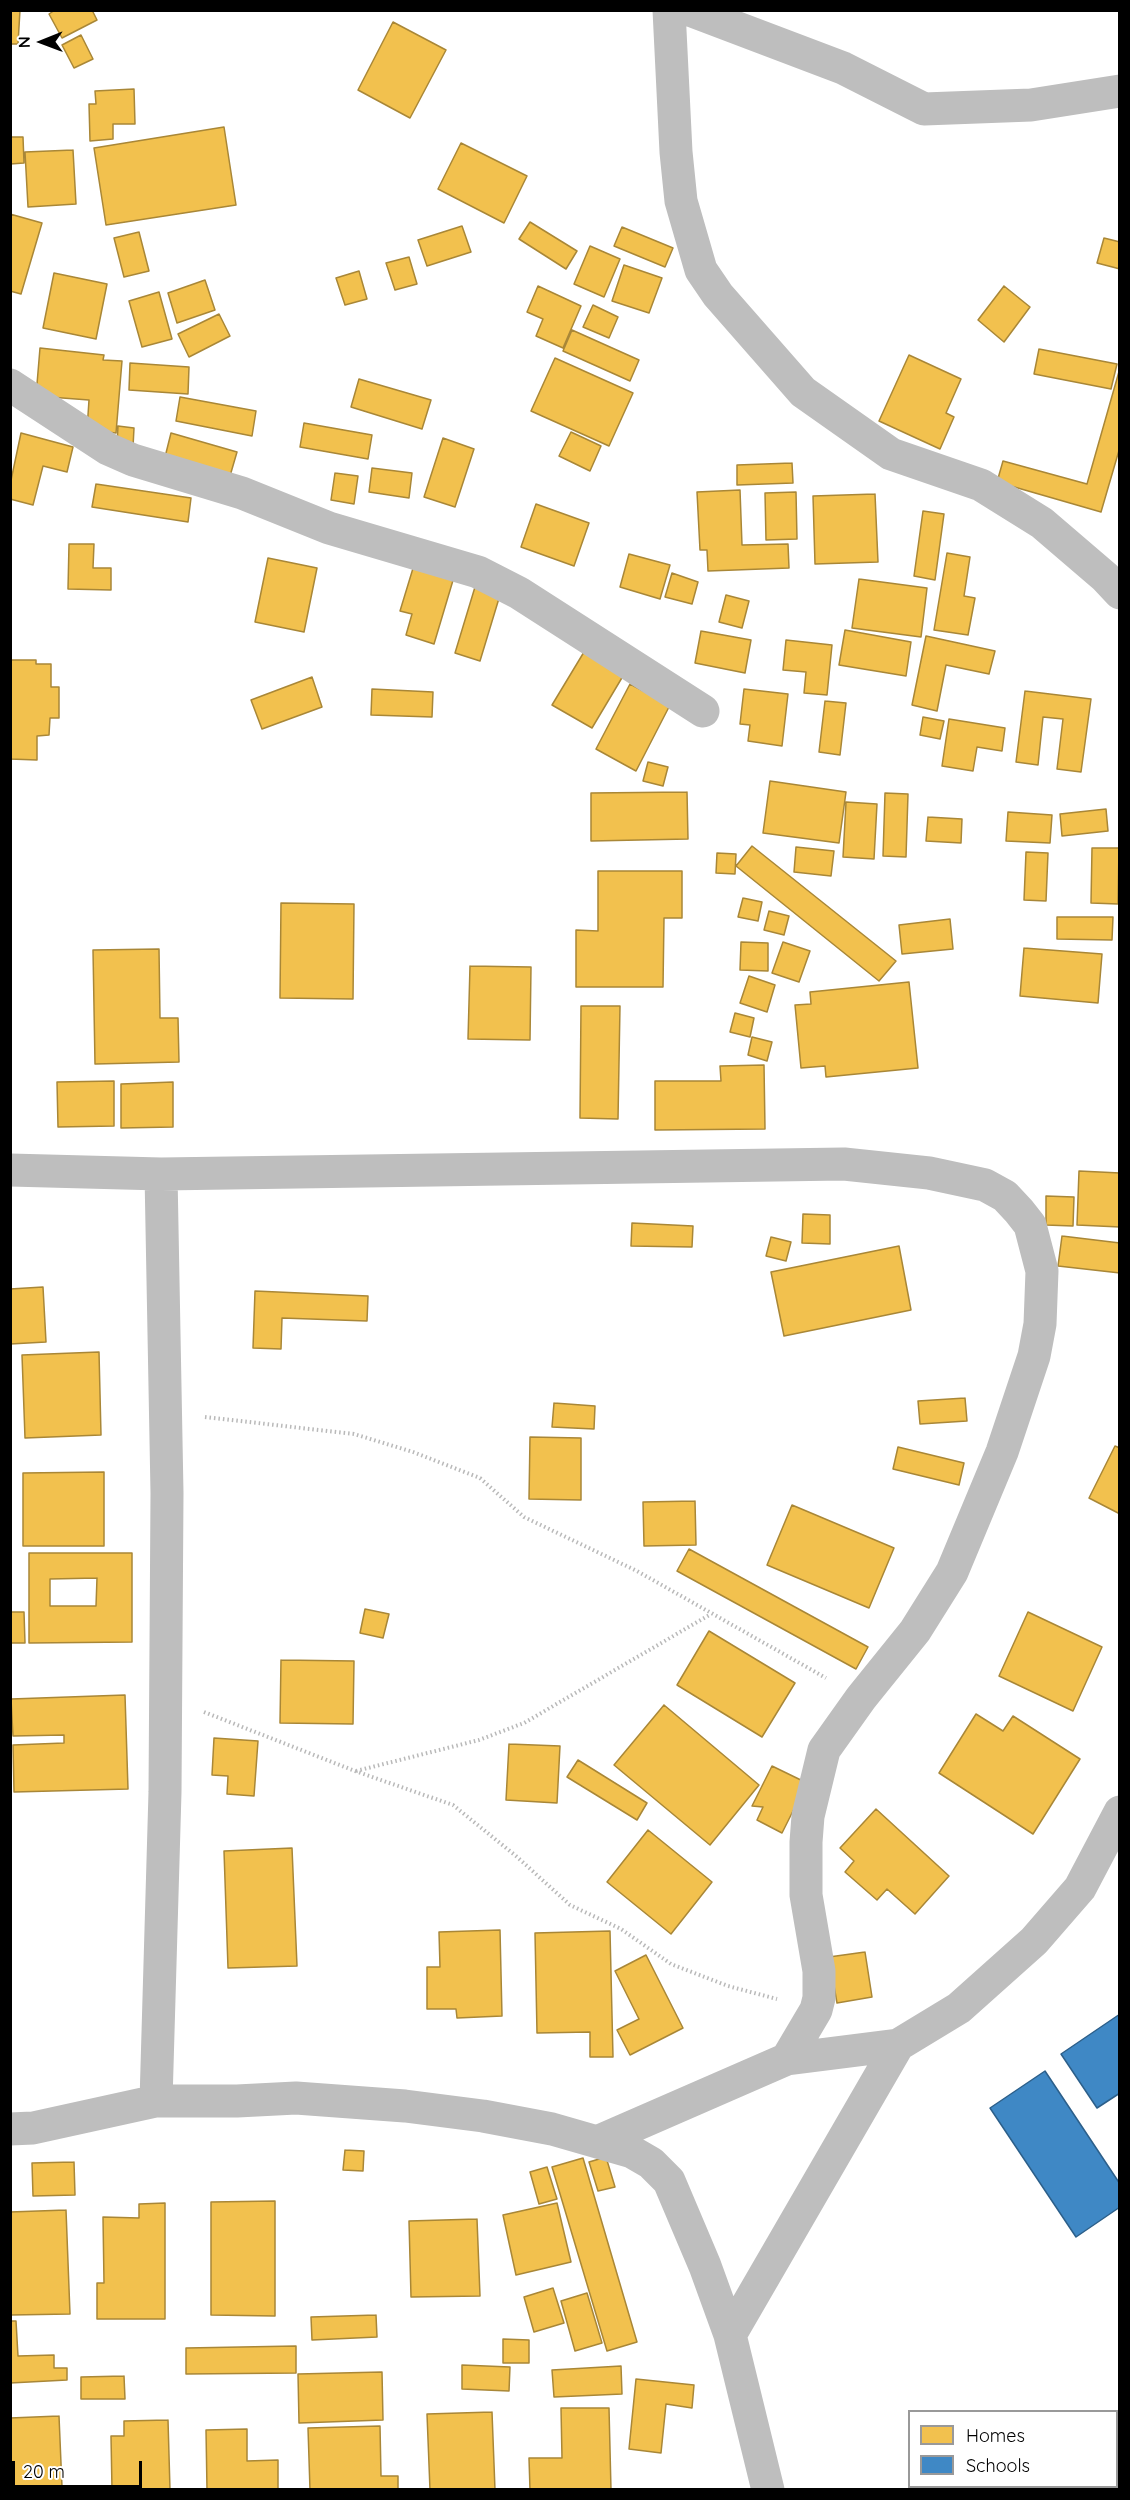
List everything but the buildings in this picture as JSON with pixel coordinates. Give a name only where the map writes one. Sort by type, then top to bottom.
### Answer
[{"type":"street","points":[[669,10],[676,152],[681,201],[701,270],[718,295],[803,392],[891,454],[981,485],[1042,524],[1105,577],[1119,593]]},
{"type":"street","points":[[690,10],[843,68],[924,109],[1030,105],[1119,91]]},
{"type":"street","points":[[10,385],[108,448],[133,460],[242,493],[329,528],[478,572],[529,600],[703,711]]},
{"type":"street","points":[[10,1170],[161,1174],[844,1164],[951,1178],[985,1185],[1005,1196],[1030,1225],[1042,1271],[1040,1324],[1034,1356],[1002,1452],[952,1572],[915,1632],[861,1698],[824,1750],[808,1816],[806,1895],[819,1971],[819,1998],[816,2010],[787,2059]]},
{"type":"street","points":[[156,2101],[167,1493],[161,1174]]},
{"type":"street","points":[[599,2141],[787,2059],[898,2045],[959,2008],[1034,1941],[1080,1888],[1119,1812]]},
{"type":"street","points":[[730,2335],[898,2045]]},
{"type":"street","points":[[10,2128],[33,2128],[156,2101],[237,2102],[296,2098],[405,2106],[483,2116],[599,2141],[632,2152],[651,2163],[669,2181],[705,2266],[730,2335],[768,2490]]},
{"type":"path","points":[[165,1413],[354,1434],[413,1452],[480,1478],[524,1517],[637,1571],[861,1698]]},
{"type":"path","points":[[355,1771],[479,1740],[524,1723],[711,1613]]},
{"type":"path","points":[[165,1697],[355,1771],[453,1805],[516,1856],[570,1905],[621,1929],[671,1964],[728,1986],[816,2010]]}]
